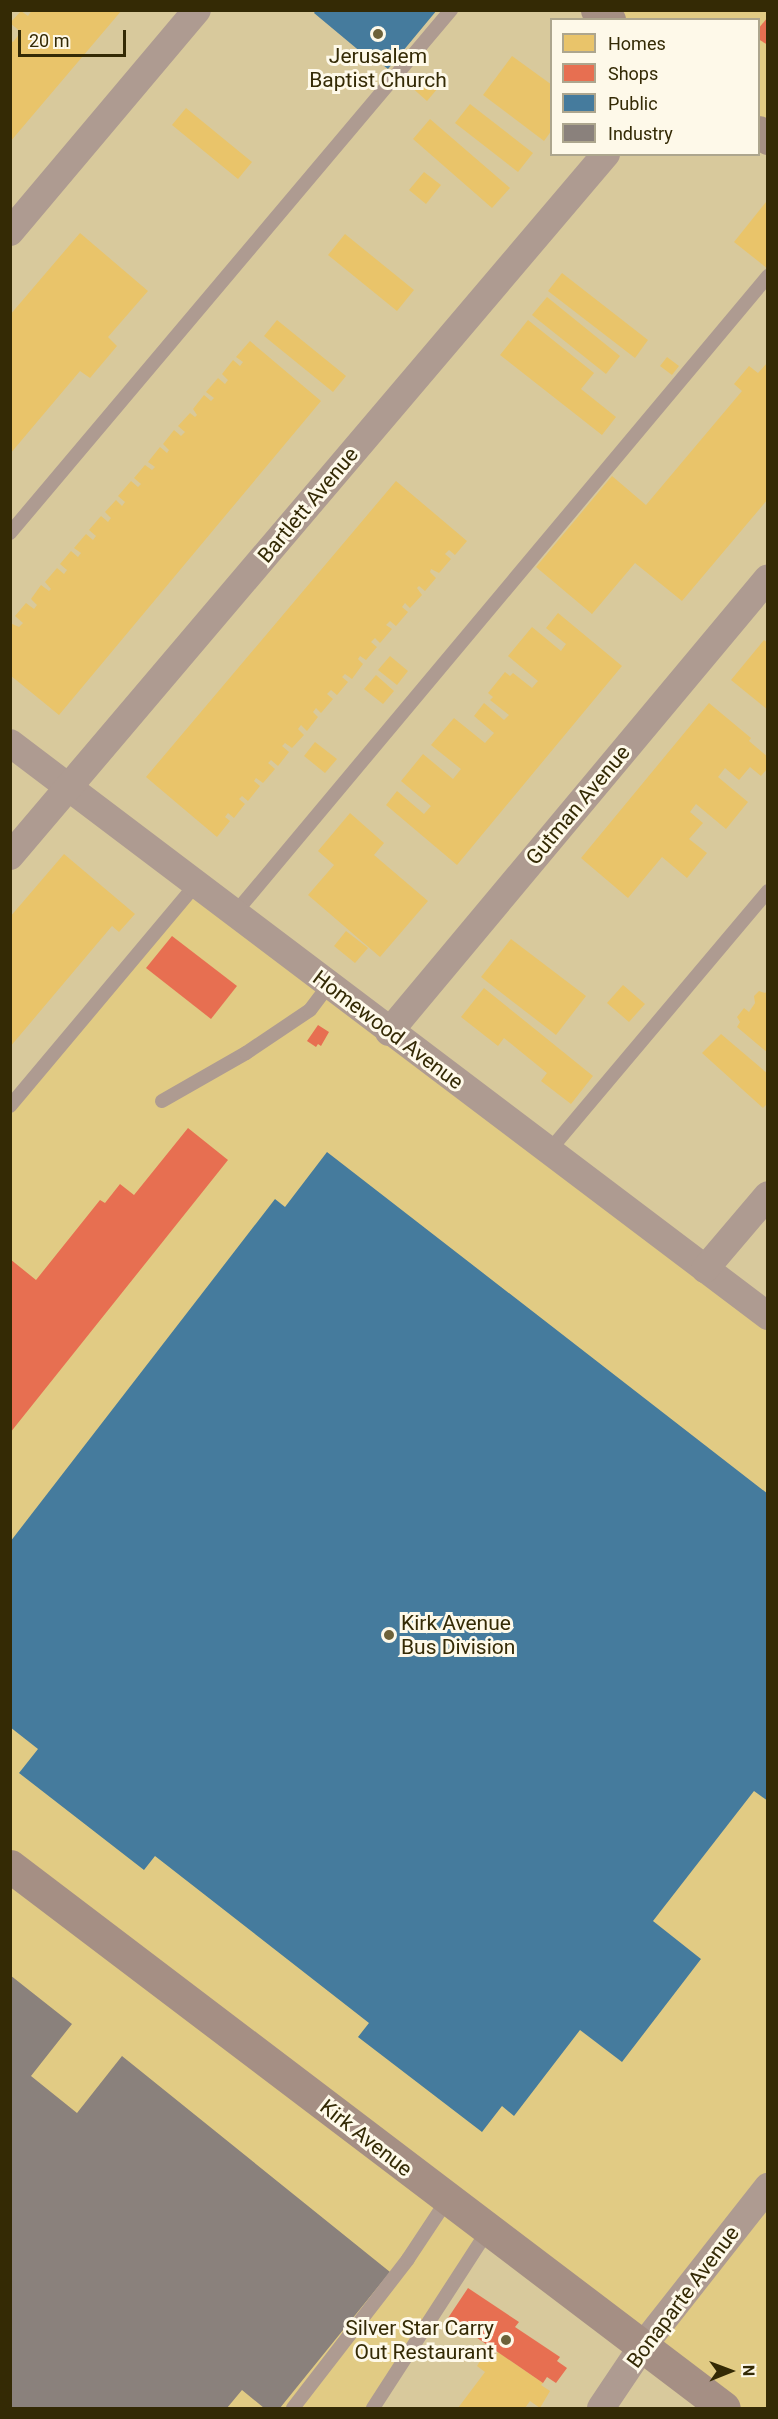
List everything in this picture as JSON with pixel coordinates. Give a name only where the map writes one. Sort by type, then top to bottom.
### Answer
[{"type":"street","points":[[10,232],[197,10]]},
{"type":"street","name":"Bartlett Avenue","points":[[10,856],[604,156]]},
{"type":"street","name":"Gutman Avenue","points":[[389,1032],[768,578]]},
{"type":"street","name":"Homewood Avenue","points":[[10,743],[197,883],[389,1032],[768,1316]]},
{"type":"street","points":[[705,1269],[768,1195]]},
{"type":"street","name":"Kirk Avenue","points":[[10,1866],[724,2409]]},
{"type":"street","name":"Bonaparte Avenue","points":[[601,2409],[642,2347],[768,2187]]},
{"type":"lane","points":[[10,533],[451,10]]},
{"type":"lane","points":[[235,913],[768,276]]},
{"type":"lane","points":[[10,1106],[197,883]]},
{"type":"lane","points":[[549,1152],[768,891]]},
{"type":"lane","points":[[162,1101],[246,1053],[310,1010],[329,985]]},
{"type":"lane","points":[[293,2409],[408,2259],[447,2200]]},
{"type":"lane","points":[[373,2409],[488,2230]]},
{"type":"shaded area","points":[[585,11],[767,11],[767,154],[760,148],[760,18],[595,18]]},
{"type":"shaded area","name":"Kirk Avenue Bus Division","points":[[184,890],[767,1322],[767,2408],[709,2408],[491,2236],[370,2408],[11,2408],[10,1111]]},
{"type":"building: Homes","points":[[32,10],[122,10],[10,142],[10,40],[13,42],[21,32],[10,23],[21,11],[28,16]]},
{"type":"building: Homes","points":[[512,56],[550,84],[550,133],[544,141],[483,95]]},
{"type":"building: Homes","points":[[420,73],[438,88],[427,101],[409,85]]},
{"type":"building: Homes","points":[[470,104],[533,153],[518,172],[455,123]]},
{"type":"building: Homes","points":[[186,108],[252,162],[238,179],[172,125]]},
{"type":"building: Homes","points":[[430,119],[510,188],[492,208],[413,139]]},
{"type":"building: Homes","points":[[424,172],[441,185],[426,204],[409,190]]},
{"type":"building: Homes","points":[[766,202],[768,203],[768,269],[734,242]]},
{"type":"building: Homes","points":[[80,233],[148,291],[108,337],[117,346],[90,378],[80,371],[10,454],[10,315]]},
{"type":"building: Homes","points":[[345,234],[414,290],[397,311],[328,255]]},
{"type":"building: Homes","points":[[562,273],[648,340],[635,358],[548,291]]},
{"type":"building: Homes","points":[[547,297],[620,356],[606,374],[532,315]]},
{"type":"building: Homes","points":[[277,320],[346,376],[333,392],[264,336]]},
{"type":"building: Homes","points":[[528,320],[594,373],[581,389],[616,417],[602,435],[500,355]]},
{"type":"building: Homes","points":[[250,341],[321,401],[59,715],[10,675],[10,623],[19,627],[23,623],[15,616],[26,603],[34,609],[37,605],[31,599],[41,585],[49,591],[51,589],[45,582],[57,568],[64,574],[67,570],[60,564],[71,551],[78,557],[81,553],[74,548],[86,534],[93,540],[96,536],[89,530],[101,516],[108,522],[111,518],[105,512],[116,500],[122,506],[125,502],[118,496],[131,481],[138,487],[141,484],[134,478],[145,465],[152,470],[155,467],[148,462],[160,447],[167,453],[169,450],[163,444],[174,430],[181,436],[185,432],[178,426],[190,413],[195,417],[197,415],[193,409],[204,395],[211,401],[214,398],[206,392],[218,378],[225,384],[228,380],[222,374],[233,360],[240,366],[243,362],[236,357]]},
{"type":"building: Homes","points":[[667,357],[679,366],[672,375],[660,366]]},
{"type":"building: Homes","points":[[768,362],[768,499],[682,601],[635,563],[592,614],[536,567],[612,476],[646,505],[742,391],[734,384],[749,366],[758,373]]},
{"type":"building: Homes","points":[[396,481],[467,541],[455,555],[449,550],[445,554],[451,559],[439,573],[431,569],[430,572],[436,578],[425,591],[419,586],[417,588],[422,595],[410,608],[405,603],[402,607],[408,612],[396,626],[390,621],[386,625],[392,629],[380,643],[375,638],[371,642],[377,647],[366,660],[360,656],[358,659],[363,664],[352,679],[345,674],[342,677],[348,682],[337,695],[331,690],[327,694],[333,699],[321,713],[316,708],[313,712],[318,717],[307,731],[301,725],[298,729],[304,735],[292,748],[285,743],[282,746],[289,752],[278,766],[271,760],[268,763],[275,769],[263,783],[256,778],[254,781],[260,786],[248,801],[242,796],[239,799],[245,804],[234,818],[228,813],[225,817],[230,821],[217,837],[146,777]]},
{"type":"building: Homes","points":[[558,613],[622,666],[457,865],[386,805],[397,791],[424,814],[431,806],[401,781],[423,754],[453,779],[461,769],[431,745],[454,718],[485,743],[494,733],[474,716],[484,703],[504,720],[509,715],[490,700],[493,697],[488,693],[505,672],[510,676],[513,673],[532,688],[538,681],[508,656],[532,627],[561,651],[566,644],[546,628]]},
{"type":"building: Homes","points":[[764,640],[768,643],[768,710],[731,680]]},
{"type":"building: Homes","points":[[390,656],[408,671],[397,685],[378,670]]},
{"type":"building: Homes","points":[[376,675],[394,691],[383,704],[364,689]]},
{"type":"building: Homes","points":[[709,703],[751,738],[749,741],[768,757],[768,768],[761,776],[750,767],[739,780],[725,768],[718,777],[748,802],[726,829],[696,804],[690,812],[703,823],[689,839],[707,853],[687,878],[662,857],[628,898],[581,858]]},
{"type":"building: Homes","points":[[315,742],[337,759],[325,773],[304,756]]},
{"type":"building: Homes","points":[[350,813],[384,843],[374,855],[428,901],[380,957],[308,895],[334,865],[318,851]]},
{"type":"building: Homes","points":[[64,854],[135,914],[119,932],[112,926],[10,1047],[10,917]]},
{"type":"building: Homes","points":[[346,931],[368,948],[355,963],[334,946]]},
{"type":"building: Homes","points":[[511,939],[586,996],[556,1035],[481,977]]},
{"type":"building: Homes","points":[[623,985],[645,1004],[629,1022],[607,1003]]},
{"type":"building: Homes","points":[[484,988],[593,1076],[571,1104],[541,1081],[547,1073],[504,1038],[498,1046],[461,1017]]},
{"type":"building: Homes","points":[[768,990],[768,1053],[737,1027],[740,1022],[737,1017],[744,1008],[749,1012],[755,1003],[754,996],[759,991],[765,993]]},
{"type":"building: Homes","points":[[721,1034],[768,1074],[768,1103],[763,1108],[702,1053]]},
{"type":"building: Homes","points":[[486,2351],[495,2357],[498,2352],[543,2383],[541,2385],[550,2391],[540,2408],[530,2401],[525,2408],[458,2408],[485,2372],[477,2366]]},
{"type":"building: Shops","points":[[768,17],[768,45],[760,40],[760,27]]},
{"type":"building: Shops","points":[[172,936],[237,986],[211,1019],[146,968]]},
{"type":"building: Shops","points":[[318,1025],[329,1032],[321,1046],[318,1044],[316,1047],[307,1041]]},
{"type":"building: Shops","points":[[188,1128],[228,1160],[10,1433],[10,1259],[36,1280],[100,1200],[105,1203],[120,1184],[134,1195]]},
{"type":"building: Shops","name":"Silver Star Carry Out Restaurant","points":[[468,2288],[519,2322],[515,2327],[560,2357],[557,2361],[567,2368],[556,2383],[547,2377],[543,2383],[448,2318]]},
{"type":"building: Public","name":"Jerusalem Baptist Church","points":[[316,10],[437,10],[388,69],[370,55],[368,58],[314,13]]},
{"type":"building: Public","name":"Kirk Avenue Bus Division","points":[[327,1152],[768,1494],[768,1801],[754,1791],[653,1921],[701,1959],[622,2062],[580,2030],[514,2116],[502,2106],[482,2132],[358,2037],[369,2023],[155,1856],[144,1870],[19,1773],[38,1749],[10,1727],[10,1542],[275,1199],[285,1207]]},
{"type":"building: Industry","points":[[10,1975],[72,2024],[31,2076],[77,2113],[122,2056],[390,2272],[280,2408],[264,2408],[242,2390],[227,2408],[10,2408]]},
{"type":"place","name":"Jerusalem Baptist Church","points":[[378,34]]},
{"type":"place","name":"Kirk Avenue Bus Division","points":[[389,1635]]},
{"type":"place","name":"Silver Star Carry Out Restaurant","points":[[506,2340]]}]
